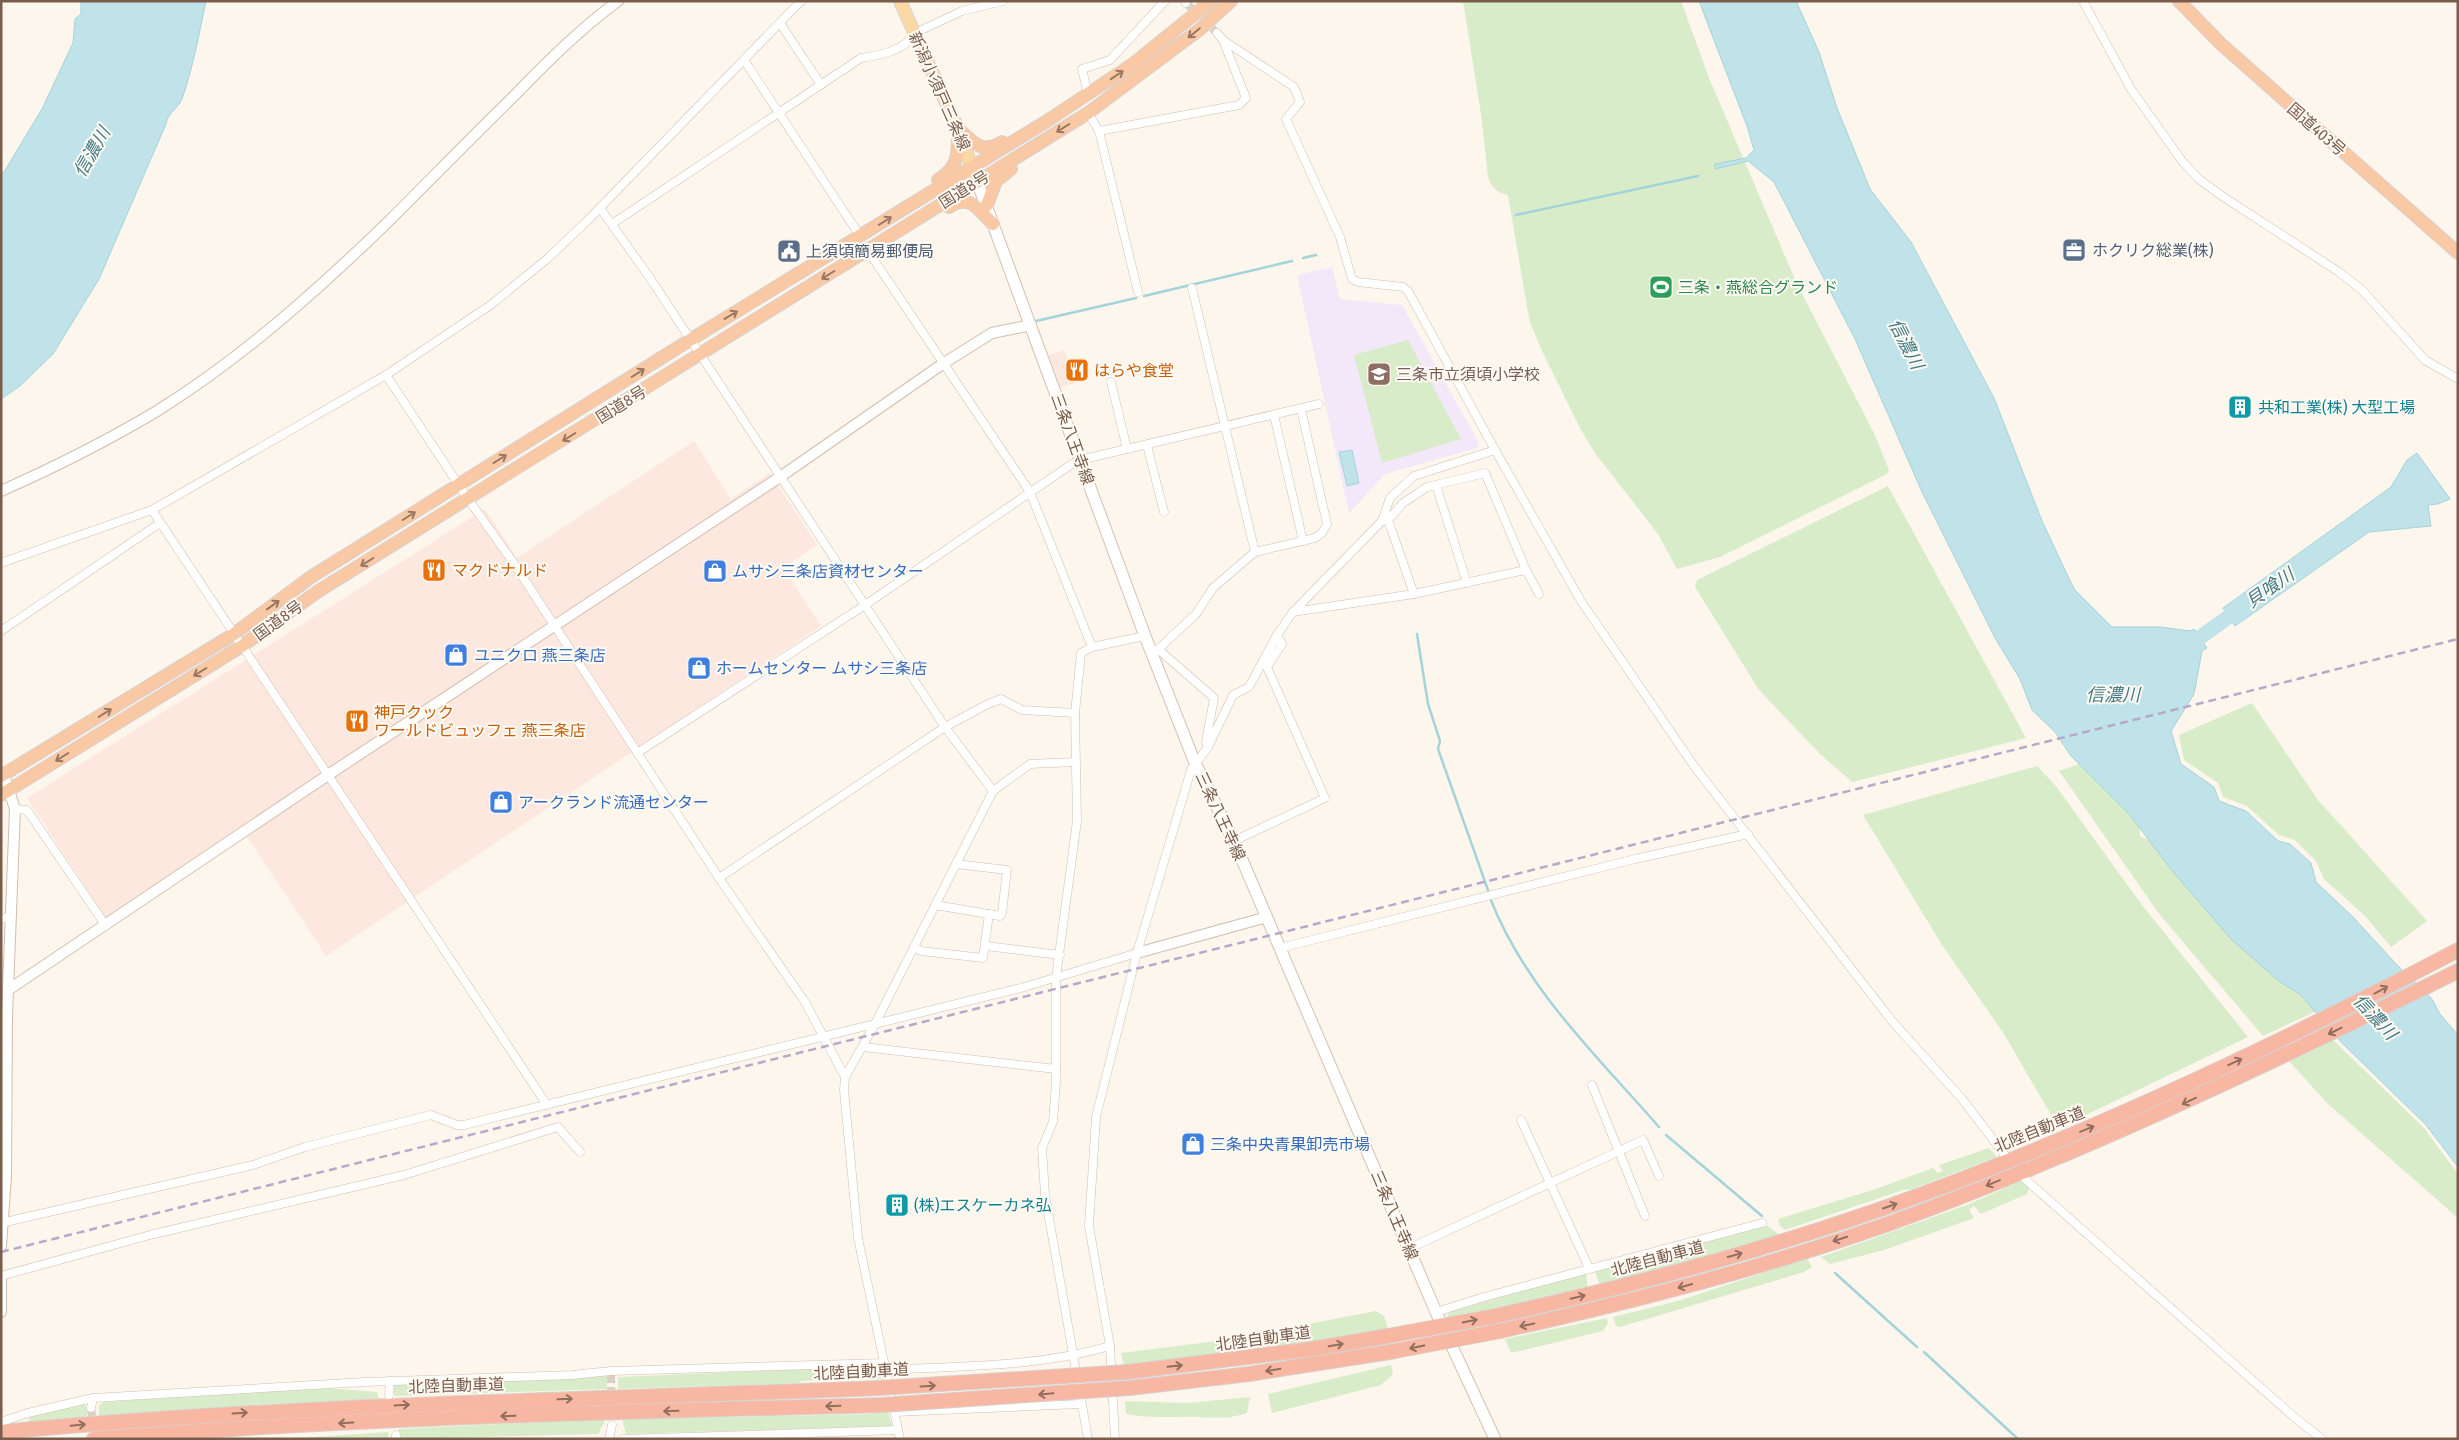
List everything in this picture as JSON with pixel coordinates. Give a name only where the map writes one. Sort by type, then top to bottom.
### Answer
[{"type":"highway","name":"国道8号","points":[[2,774],[234,634],[311,577],[690,340],[1046,121],[1133,64],[1211,1]]},
{"type":"highway","name":"国道8号","points":[[5,793],[242,646],[317,592],[1088,113],[1199,30],[1231,1]]},
{"type":"highway","name":"国道403号","points":[[2179,1],[2221,44],[2458,253]]},
{"type":"highway","points":[[958,129],[978,145],[990,148],[1033,122],[1046,121]]},
{"type":"highway","points":[[906,208],[916,195],[949,173],[958,153],[958,129]]},
{"type":"highway","points":[[987,205],[996,181],[1033,155],[1038,144]]},
{"type":"highway","points":[[899,230],[925,222],[963,200],[977,208],[993,224]]},
{"type":"highway","name":"北陸自動車道","points":[[1,1432],[234,1413],[455,1402],[879,1388],[1127,1372],[1276,1354],[1496,1316],[1575,1298],[1751,1251],[1912,1198],[2042,1147],[2257,1052],[2458,950]]},
{"type":"highway","name":"北陸自動車道","points":[[94,1439],[236,1428],[454,1417],[882,1405],[1130,1388],[1239,1375],[1390,1352],[1500,1331],[1587,1312],[1754,1266],[1924,1210],[2054,1159],[2188,1101],[2458,971]]},
{"type":"main road","name":"新潟小須戸三条線","points":[[900,1],[958,129],[977,181]]},
{"type":"main road","name":"三条八王寺線","points":[[977,181],[1144,636],[1155,652],[1196,763],[1234,841],[1436,1312],[1495,1439]]},
{"type":"street","points":[[1,491],[43,472],[126,429],[232,358],[299,304],[341,266],[563,47],[618,1]]},
{"type":"street","points":[[1,562],[152,510],[386,374],[492,304],[547,259],[600,208],[801,1]]},
{"type":"street","points":[[612,224],[861,58],[888,53],[911,40],[914,32],[962,11],[1003,1]]},
{"type":"street","points":[[1088,94],[1082,70],[1110,60],[1165,1]]},
{"type":"street","points":[[2083,1],[2131,89],[2182,161],[2194,174],[2222,196],[2339,272],[2362,290],[2425,360],[2458,379]]},
{"type":"street","points":[[780,24],[821,84]]},
{"type":"street","points":[[1217,33],[1223,40],[1294,86],[1300,102],[1286,119],[1340,237],[1352,278],[1358,282],[1403,287],[1408,291],[1494,450],[1581,601],[1694,766],[1892,1021],[1963,1100],[2004,1154]]},
{"type":"street","points":[[1099,131],[1239,105],[1246,98],[1223,40]]},
{"type":"street","points":[[744,60],[860,236]]},
{"type":"street","points":[[1088,113],[1099,131],[1138,292]]},
{"type":"street","points":[[600,208],[690,340],[945,727],[993,791]]},
{"type":"street","points":[[868,251],[1030,492],[1092,647]]},
{"type":"street","points":[[1192,288],[1255,552]]},
{"type":"street","points":[[8,990],[106,926],[328,775],[780,477],[944,363],[992,333],[1031,325]]},
{"type":"street","points":[[386,374],[458,485],[554,625],[718,878],[805,1002],[845,1078]]},
{"type":"street","points":[[1111,382],[1127,449]]},
{"type":"street","points":[[638,753],[865,605],[1080,460],[1319,404]]},
{"type":"street","points":[[1208,747],[1206,742],[1214,698],[1155,652],[1196,614],[1213,588],[1255,552],[1315,538],[1322,533],[1327,524],[1301,409]]},
{"type":"street","points":[[1274,415],[1303,541]]},
{"type":"street","points":[[1147,445],[1164,512]]},
{"type":"street","points":[[1414,594],[1385,521],[1390,498],[1414,476],[1494,450]]},
{"type":"street","points":[[1115,1439],[1110,1346],[1089,1226],[1096,1117],[1137,953],[1191,770],[1208,747],[1233,695],[1249,687],[1277,635],[1293,612],[1403,503],[1428,487],[1486,473],[1526,570],[1539,594]]},
{"type":"street","points":[[1436,485],[1466,583]]},
{"type":"street","points":[[152,510],[547,1105]]},
{"type":"street","points":[[1,631],[160,523]]},
{"type":"street","points":[[1293,612],[1414,594],[1526,570]]},
{"type":"street","points":[[1234,841],[1325,798],[1266,667],[1282,644],[1277,635]]},
{"type":"street","points":[[1088,1439],[1080,1404],[1074,1356],[1063,1303],[1043,1178],[1042,1148],[1053,1122],[1056,1069],[1056,977],[1076,821],[1075,713],[1080,653],[1092,647],[1144,636]]},
{"type":"street","points":[[718,878],[945,727],[988,704],[1002,699],[1022,710],[1075,713]]},
{"type":"street","points":[[900,1439],[858,1238],[844,1090],[845,1078],[875,1024],[993,791],[1030,764],[1075,762]]},
{"type":"street","points":[[1,1246],[3,1194],[6,1176],[4,1016],[8,990],[6,918],[15,809],[5,793],[2,774]]},
{"type":"street","points":[[15,809],[27,810],[106,926]]},
{"type":"street","points":[[1280,948],[1635,859],[1748,834]]},
{"type":"street","points":[[935,905],[1000,916],[1002,913],[1007,870],[956,864]]},
{"type":"street","points":[[914,946],[921,951],[979,959],[985,955],[989,914]]},
{"type":"street","points":[[2,1223],[253,1165],[305,1147],[431,1115],[457,1125],[464,1125],[547,1105],[1056,977],[1267,917]]},
{"type":"street","points":[[986,946],[1060,955]]},
{"type":"street","points":[[863,1047],[1056,1069]]},
{"type":"street","points":[[1592,1085],[1645,1216]]},
{"type":"street","points":[[1521,1120],[1590,1268]]},
{"type":"street","points":[[1,1312],[1,1277],[150,1235],[404,1175],[558,1127],[580,1152]]},
{"type":"street","points":[[1410,1248],[1642,1140],[1659,1176]]},
{"type":"street","points":[[2025,1179],[2287,1411],[2322,1439]]},
{"type":"street","points":[[1436,1312],[1762,1222]]},
{"type":"street","points":[[1,1422],[28,1412],[93,1398],[390,1381],[1022,1362],[1074,1356],[1110,1346]]},
{"type":"street","points":[[389,1394],[390,1381]]},
{"type":"street","points":[[91,1408],[93,1398]]},
{"type":"street","points":[[894,1412],[1080,1404]]},
{"type":"street","points":[[609,1439],[612,1425]]},
{"type":"street","points":[[623,1439],[898,1430]]},
{"type":"shaded area","name":"三条市立須頃小学校","points":[[1332,267],[1340,299],[1402,305],[1479,443],[1477,448],[1385,474],[1349,513],[1297,275]]},
{"type":"shaded area","points":[[1065,350],[1068,361],[1082,358],[1087,380],[1060,387],[1048,355]]},
{"type":"shaded area","points":[[694,441],[731,499],[770,473],[817,545],[784,568],[821,626],[326,956],[241,827],[106,918],[27,798],[485,509],[517,558]]},
{"type":"green space","name":"三条・燕総合グランド","points":[[1463,1],[1681,1],[1709,78],[1797,284],[1874,433],[1889,470],[1887,474],[1720,557],[1677,569],[1658,534],[1595,453],[1581,430],[1542,351],[1530,322],[1508,195],[1495,189],[1488,177],[1481,114]]},
{"type":"green space","points":[[1408,340],[1461,439],[1382,463],[1354,355]]},
{"type":"green space","points":[[1888,486],[2026,738],[1852,782],[1820,754],[1759,690],[1695,587],[1697,580]]},
{"type":"green space","points":[[2252,703],[2318,800],[2427,921],[2391,947],[2365,916],[2324,879],[2316,861],[2295,840],[2279,835],[2247,806],[2223,797],[2218,783],[2184,760],[2179,735]]},
{"type":"green space","points":[[2085,762],[2139,815],[2140,837],[2161,842],[2321,1009],[2263,1036],[2160,915],[2059,771]]},
{"type":"green space","points":[[2037,766],[2055,785],[2142,905],[2248,1037],[2063,1126],[2056,1122],[2004,1034],[1942,945],[1863,815]]},
{"type":"green space","points":[[2331,1038],[2424,1128],[2458,1174],[2458,1218],[2328,1104],[2288,1060]]},
{"type":"green space","points":[[1989,1148],[1997,1157],[1912,1189],[1903,1190],[1785,1230],[1780,1226],[1778,1220],[1781,1218],[1876,1189],[1933,1168],[1937,1173],[1943,1171],[1939,1165]]},
{"type":"green space","points":[[2021,1181],[2029,1188],[2027,1194],[1981,1214],[1974,1206],[1969,1210],[1974,1218],[1884,1250],[1830,1264],[1821,1257],[1967,1205]]},
{"type":"green space","points":[[1766,1225],[1780,1235],[1600,1285],[1595,1272],[1598,1269]]},
{"type":"green space","points":[[1807,1258],[1812,1267],[1804,1272],[1620,1327],[1616,1326],[1613,1317],[1678,1301]]},
{"type":"green space","points":[[1586,1274],[1588,1289],[1450,1320],[1447,1315],[1452,1311]]},
{"type":"green space","points":[[1376,1311],[1384,1316],[1389,1332],[1266,1350],[1266,1336],[1287,1328]]},
{"type":"green space","points":[[1607,1318],[1608,1323],[1603,1331],[1511,1353],[1505,1339]]},
{"type":"green space","points":[[1233,1339],[1248,1343],[1247,1351],[1124,1366],[1121,1353]]},
{"type":"green space","points":[[1391,1365],[1393,1374],[1381,1385],[1272,1413],[1268,1394]]},
{"type":"green space","points":[[878,1366],[881,1379],[872,1380],[868,1378],[802,1381],[798,1383],[618,1389],[618,1377]]},
{"type":"green space","points":[[607,1376],[607,1389],[395,1396],[393,1386],[397,1382]]},
{"type":"green space","points":[[327,1388],[377,1392],[380,1401],[267,1404],[99,1416],[99,1406],[103,1402]]},
{"type":"green space","points":[[1250,1397],[1247,1413],[1231,1417],[1154,1417],[1126,1414],[1125,1401],[1187,1403]]},
{"type":"green space","points":[[83,1403],[88,1409],[87,1420],[27,1423],[32,1414]]},
{"type":"green space","points":[[874,1411],[888,1412],[892,1426],[626,1434],[622,1419],[871,1414]]},
{"type":"green space","points":[[606,1419],[598,1434],[402,1439],[398,1429]]},
{"type":"green space","points":[[388,1432],[389,1439],[283,1439]]},
{"type":"water","name":"信濃川","points":[[81,1],[206,1],[193,63],[182,99],[167,120],[99,279],[53,354],[20,386],[1,399],[1,177],[42,109],[73,43],[75,19],[81,14]]},
{"type":"water","name":"信濃川","points":[[1699,1],[1796,1],[1819,52],[1837,108],[1870,189],[1911,242],[1994,398],[2042,521],[2074,589],[2112,627],[2161,627],[2190,631],[2194,629],[2207,648],[2202,651],[2194,694],[2171,731],[2181,764],[2214,787],[2219,801],[2246,811],[2278,841],[2290,844],[2311,863],[2316,882],[2353,917],[2398,966],[2432,999],[2440,1014],[2458,1035],[2458,1167],[2426,1125],[2341,1042],[2300,994],[2280,982],[2232,940],[2174,873],[2129,814],[2071,756],[2055,732],[2032,710],[2020,679],[1995,638],[1922,492],[1855,339],[1774,182],[1748,161],[1715,169],[1715,164],[1746,158],[1754,150],[1747,126]]},
{"type":"water","points":[[1352,450],[1359,483],[1347,486],[1339,452]]},
{"type":"water","points":[[2417,453],[2450,499],[2438,504],[2428,505],[2431,526],[2369,532],[2235,626],[2223,608],[2391,487],[2407,460]]},
{"type":"waterway","points":[[1516,215],[1698,176]]},
{"type":"waterway","points":[[1303,258],[1316,255]]},
{"type":"waterway","points":[[1144,296],[1292,261]]},
{"type":"waterway","points":[[1036,321],[1136,298]]},
{"type":"waterway","name":"貝喰川","points":[[2184,649],[2245,605]]},
{"type":"waterway","points":[[1417,634],[1428,704],[1440,741],[1438,749],[1489,893]]},
{"type":"waterway","points":[[1490,898],[1522,962],[1564,1020],[1659,1127]]},
{"type":"waterway","points":[[1666,1135],[1762,1216]]},
{"type":"waterway","points":[[1835,1273],[1917,1347]]},
{"type":"waterway","points":[[1924,1352],[2018,1439]]},
{"type":"tunnel","points":[[1186,3],[1217,33]]},
{"type":"tunnel","points":[[611,1375],[612,1425]]},
{"type":"tunnel","points":[[91,1408],[95,1439]]},
{"type":"railway","points":[[1,1252],[2458,639]]},
{"type":"place","name":"ホクリク総業(株)","points":[[2074,250]]},
{"type":"place","name":"上須頃簡易郵便局","points":[[789,251]]},
{"type":"place","name":"三条・燕総合グランド","points":[[1661,287]]},
{"type":"place","name":"はらや食堂","points":[[1077,370]]},
{"type":"place","name":"三条市立須頃小学校","points":[[1379,374]]},
{"type":"place","name":"共和工業(株) 大型工場","points":[[2240,407]]},
{"type":"place","name":"マクドナルド","points":[[434,570]]},
{"type":"place","name":"ムサシ三条店資材センター","points":[[715,571]]},
{"type":"place","name":"ユニクロ 燕三条店","points":[[456,655]]},
{"type":"place","name":"ホームセンター ムサシ三条店","points":[[699,668]]},
{"type":"place","name":"神戸クック ワールドビュッフェ 燕三条店","points":[[357,721]]},
{"type":"place","name":"アークランド流通センター","points":[[501,802]]},
{"type":"place","name":"三条中央青果卸売市場","points":[[1193,1144]]},
{"type":"place","name":"(株)エスケーカネ弘","points":[[897,1205]]}]
